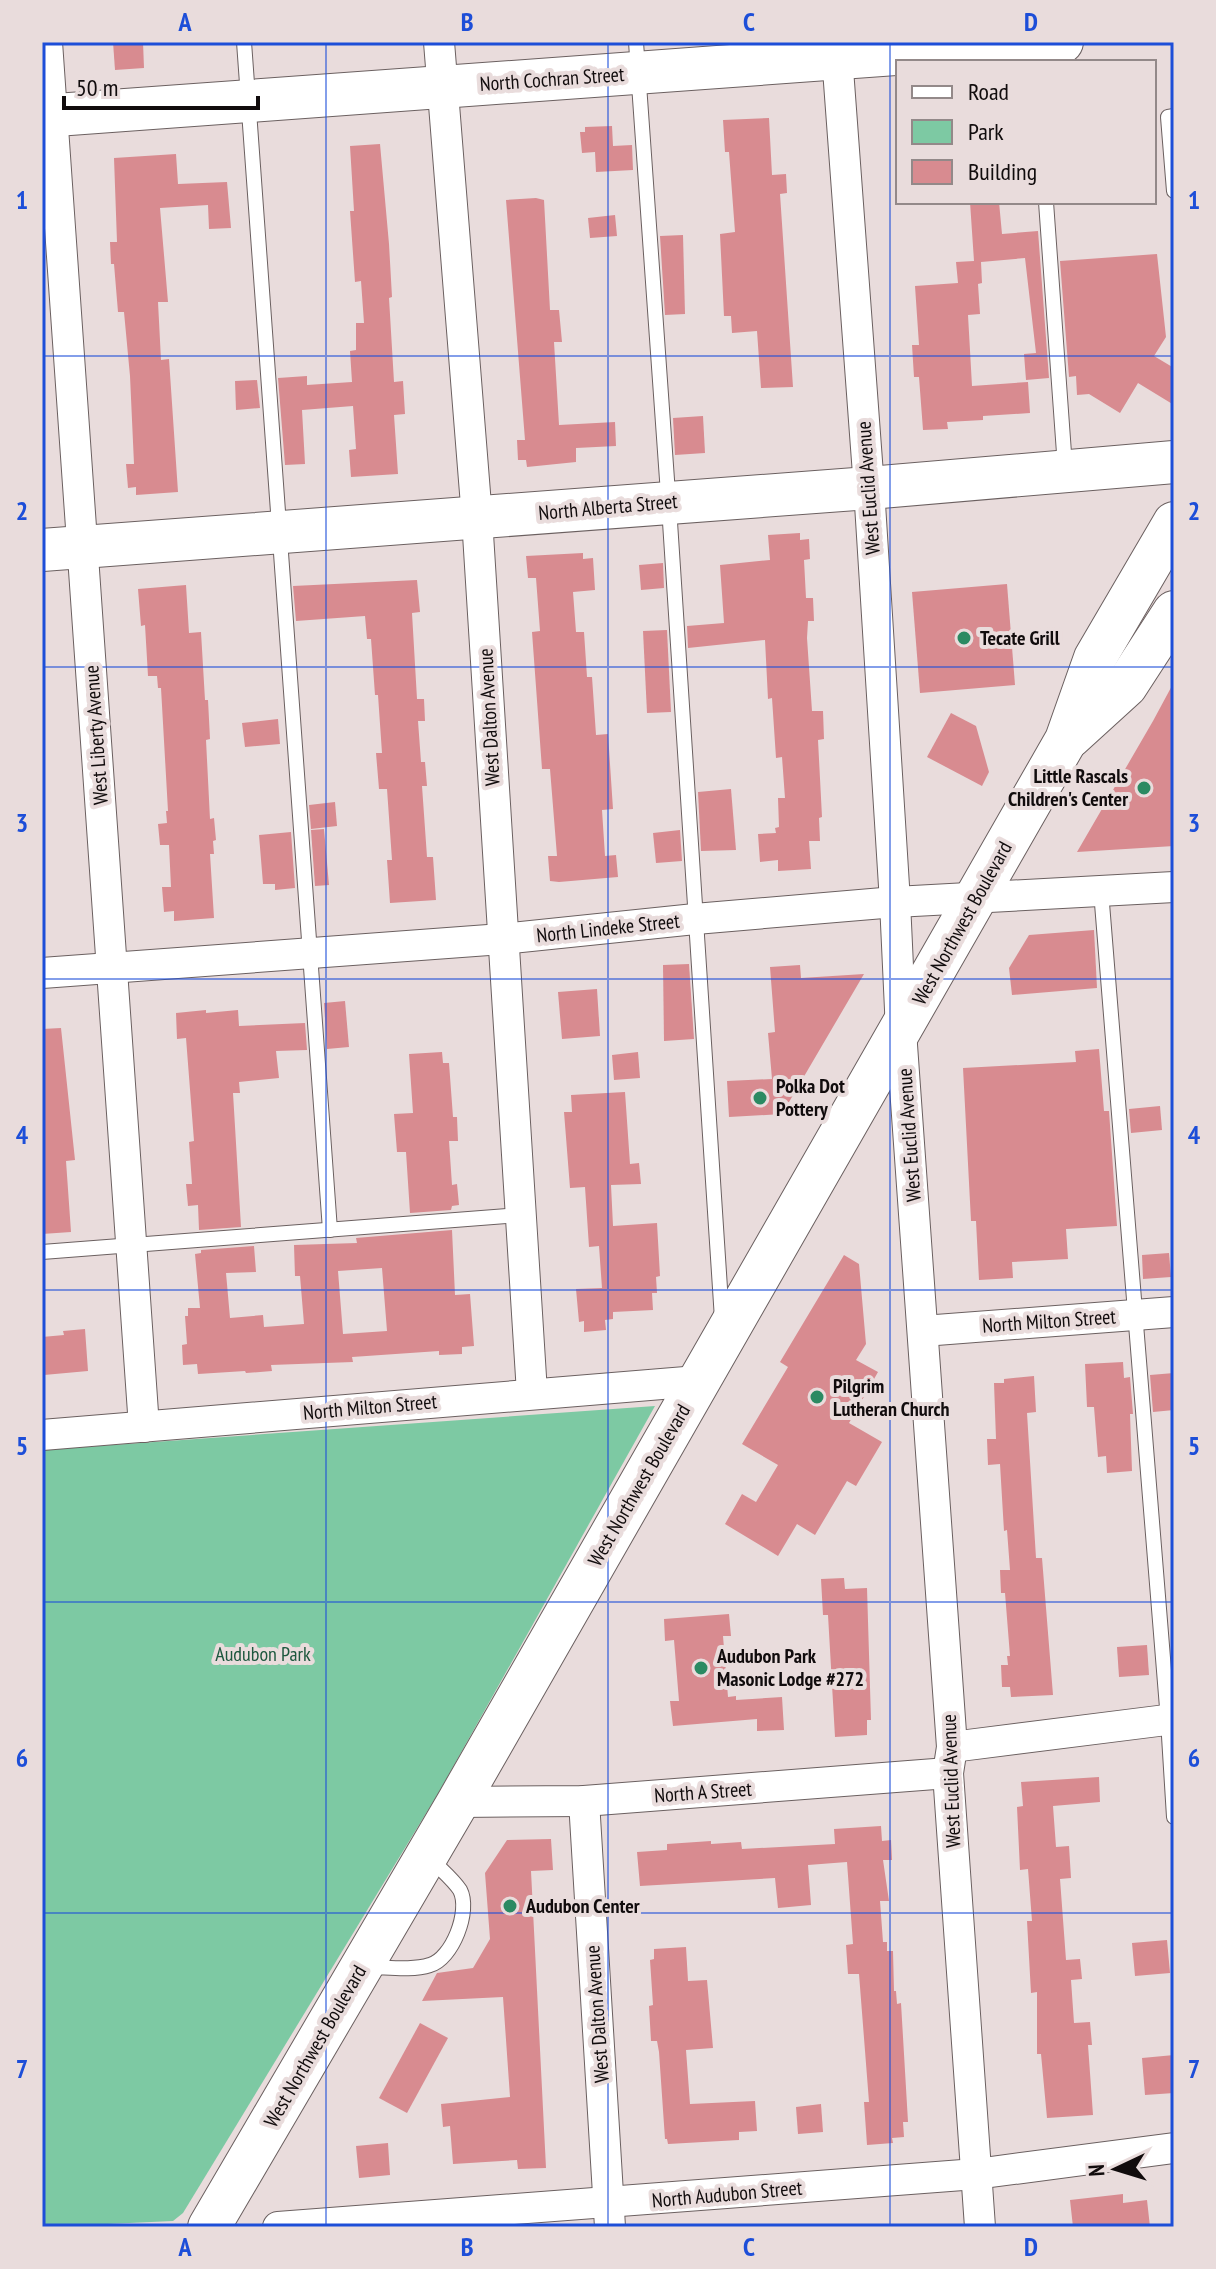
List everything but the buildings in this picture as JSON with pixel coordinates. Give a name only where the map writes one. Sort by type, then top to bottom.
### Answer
[{"type":"main road","name":"North Cochran Street","points":[[47,116],[442,87],[637,57],[1042,47]]},
{"type":"main road","name":"North Alberta Street","points":[[62,548],[869,488],[1174,462]]},
{"type":"main road","name":"West Northwest Boulevard","points":[[209,2227],[458,1802],[1066,740],[1095,658],[1174,523]]},
{"type":"main road","name":"West Northwest Boulevard","points":[[1066,740],[1126,686],[1174,612]]},
{"type":"street","name":"West Liberty Avenue","points":[[47,42],[62,548],[112,967],[144,1427]]},
{"type":"street","name":"West Dalton Avenue","points":[[439,42],[477,518],[532,1393]]},
{"type":"street","name":"West Euclid Avenue","points":[[837,50],[869,488],[901,1031],[980,2227]]},
{"type":"street","name":"North Lindeke Street","points":[[42,973],[502,939],[895,902],[1174,887]]},
{"type":"street","name":"North Milton Street","points":[[923,1331],[1174,1312]]},
{"type":"street","name":"North Milton Street","points":[[42,1435],[698,1381]]},
{"type":"street","name":"North A Street","points":[[458,1802],[584,1801],[950,1760],[1171,1720]]},
{"type":"street","name":"West Dalton Avenue","points":[[584,1801],[610,2215]]},
{"type":"street","name":"North Audubon Street","points":[[278,2227],[610,2215],[976,2174],[1174,2148]]},
{"type":"lane","points":[[244,42],[330,1230]]},
{"type":"lane","points":[[637,57],[723,1336]]},
{"type":"lane","points":[[1174,116],[1168,117],[1174,191]]},
{"type":"lane","points":[[1046,204],[1065,471]]},
{"type":"lane","points":[[1101,891],[1171,1720],[1174,1817]]},
{"type":"lane","points":[[42,1252],[519,1215]]},
{"type":"lane","points":[[362,1966],[433,1965],[449,1952],[463,1919],[461,1892],[427,1855]]},
{"type":"green space","name":"Audubon Park","points":[[655,1406],[439,1792],[183,2213],[173,2221],[42,2227],[42,1450]]},
{"type":"place","name":"Tecate Grill","points":[[964,638]]},
{"type":"place","name":"Little Rascals Children's Center","points":[[1144,788]]},
{"type":"place","name":"Polka Dot Pottery","points":[[760,1098]]},
{"type":"place","name":"Pilgrim Lutheran Church","points":[[817,1397]]},
{"type":"place","name":"Audubon Park Masonic Lodge #272","points":[[701,1668]]},
{"type":"place","name":"Audubon Center","points":[[510,1906]]}]
